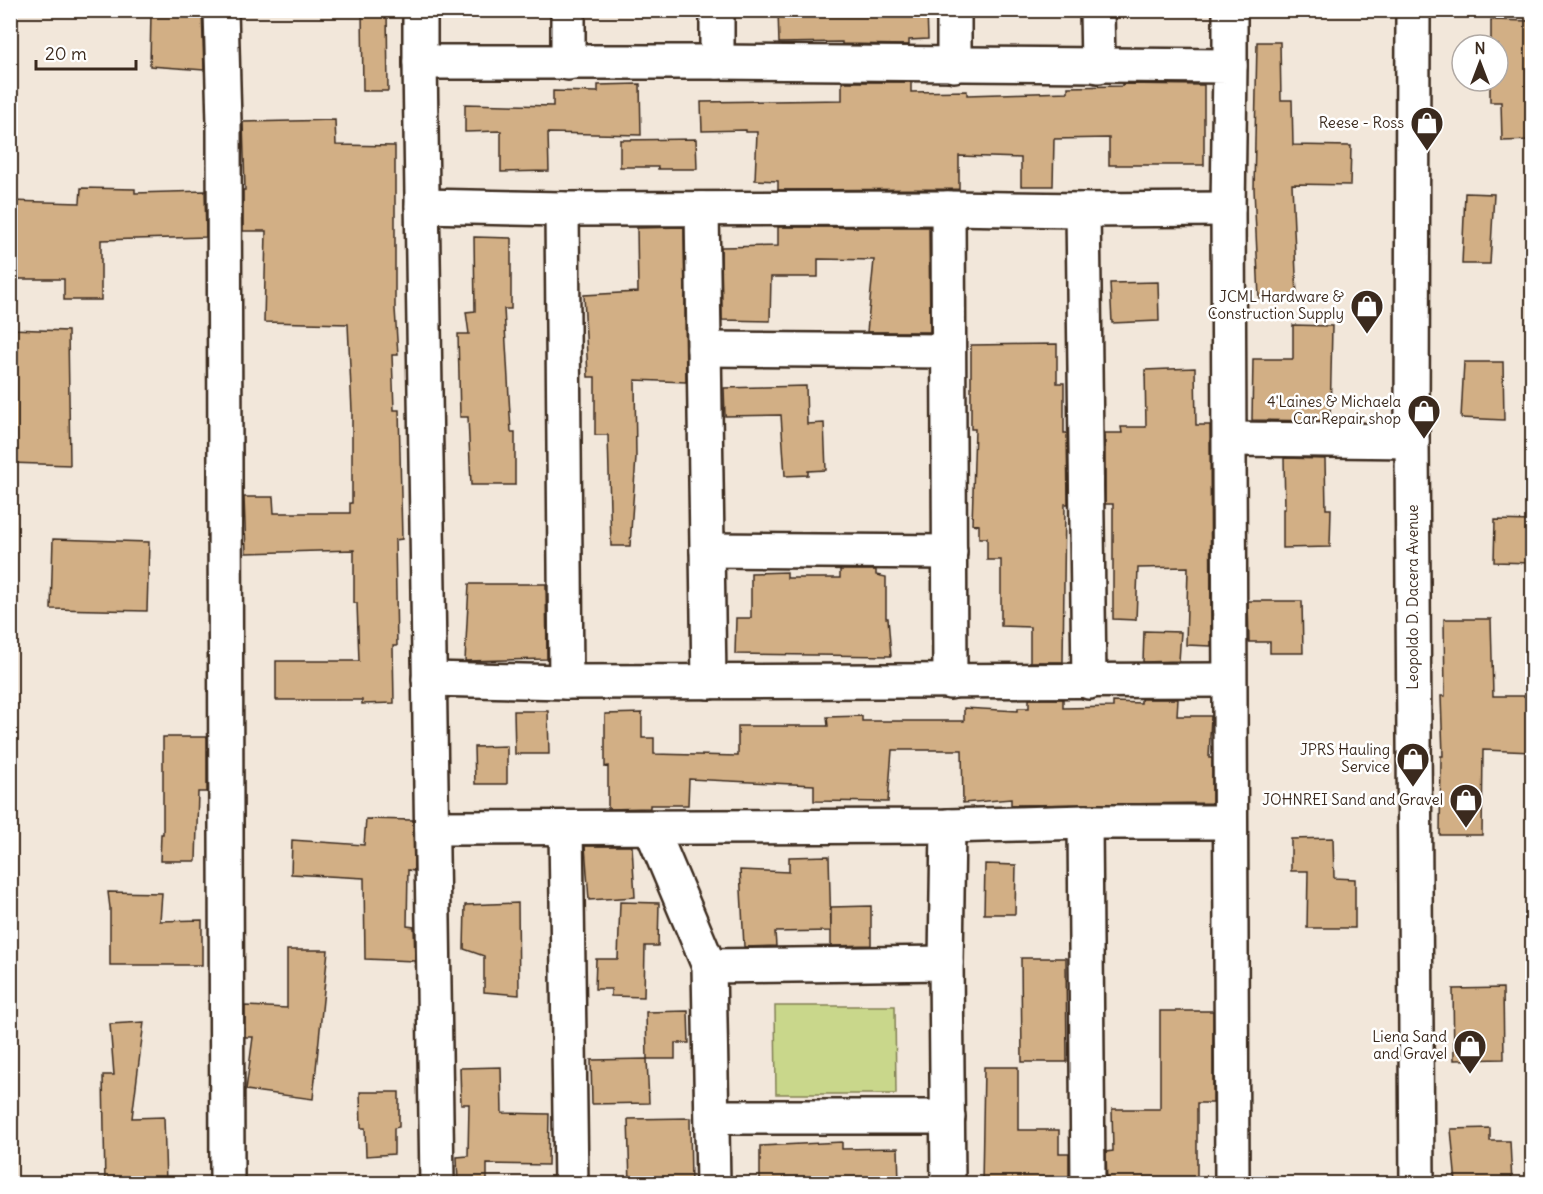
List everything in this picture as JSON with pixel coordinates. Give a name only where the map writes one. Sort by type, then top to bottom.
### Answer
[{"type":"street","points":[[221,10],[224,123],[227,1184]]},
{"type":"street","points":[[420,10],[437,1184]]},
{"type":"street","points":[[568,10],[568,63]]},
{"type":"street","points":[[717,10],[717,62]]},
{"type":"street","points":[[954,10],[954,65]]},
{"type":"street","points":[[1097,10],[1098,66]]},
{"type":"street","points":[[1230,10],[1228,209],[1232,1184]]},
{"type":"street","name":"Leopoldo D. Dacera Avenue","points":[[1413,10],[1412,441],[1417,1184]]},
{"type":"street","points":[[420,62],[1230,66]]},
{"type":"street","points":[[422,206],[562,209],[1228,209]]},
{"type":"street","points":[[948,208],[950,682]]},
{"type":"street","points":[[562,209],[566,682]]},
{"type":"street","points":[[702,209],[709,682]]},
{"type":"street","points":[[1083,210],[1089,682]]},
{"type":"street","points":[[704,349],[948,351]]},
{"type":"street","points":[[1230,439],[1412,441]]},
{"type":"street","points":[[707,550],[950,552]]},
{"type":"street","points":[[429,679],[566,682],[1229,680]]},
{"type":"street","points":[[432,828],[948,826],[1085,822],[1230,822]]},
{"type":"street","points":[[1085,822],[1088,1184]]},
{"type":"street","points":[[948,826],[946,963],[948,1184]]},
{"type":"street","points":[[566,828],[571,1184]]},
{"type":"street","points":[[651,828],[710,966],[713,1184]]},
{"type":"street","points":[[710,966],[946,963]]},
{"type":"street","points":[[713,1117],[948,1117]]},
{"type":"green space","points":[[775,1006],[895,1006],[896,1094],[776,1094]]},
{"type":"building","points":[[151,10],[202,10],[204,70],[150,66]]},
{"type":"building","points":[[362,10],[387,10],[388,91],[363,91]]},
{"type":"building","points":[[778,10],[927,10],[928,39],[909,40],[909,45],[842,44],[842,42],[779,43]]},
{"type":"building","points":[[1491,20],[1531,21],[1530,89],[1533,89],[1533,140],[1502,141],[1501,102],[1490,102],[1490,93],[1510,93],[1510,33],[1491,33]]},
{"type":"building","points":[[1257,42],[1280,42],[1281,100],[1292,100],[1293,145],[1351,146],[1350,185],[1292,184],[1297,297],[1259,298],[1254,189]]},
{"type":"building","points":[[842,82],[911,82],[911,92],[967,91],[967,95],[1068,92],[1068,87],[1122,86],[1122,84],[1204,85],[1204,165],[1109,165],[1109,138],[1054,139],[1053,186],[1021,186],[1021,158],[959,156],[959,189],[778,190],[778,181],[755,180],[757,132],[702,131],[701,102],[842,100]]},
{"type":"building","points":[[640,84],[641,135],[548,133],[549,171],[501,172],[501,131],[465,132],[465,104],[553,106],[553,91],[598,92],[598,85]]},
{"type":"building","points":[[335,120],[336,145],[395,146],[395,309],[398,355],[392,355],[394,410],[399,410],[402,539],[395,540],[397,646],[393,646],[394,703],[362,704],[362,700],[276,700],[276,661],[359,661],[357,603],[354,603],[354,550],[246,553],[244,497],[273,497],[274,513],[350,513],[350,503],[352,503],[352,411],[348,324],[264,322],[266,231],[243,231],[243,190],[245,190],[243,122]]},
{"type":"building","points":[[696,139],[697,169],[620,167],[620,140]]},
{"type":"building","points":[[81,188],[135,189],[135,193],[205,191],[206,237],[101,240],[101,300],[64,300],[64,279],[10,279],[10,201],[80,203]]},
{"type":"building","points":[[1465,193],[1494,194],[1490,264],[1462,264]]},
{"type":"building","points":[[684,227],[686,382],[635,380],[636,457],[630,546],[611,546],[608,435],[595,435],[595,377],[588,377],[584,295],[638,292],[637,228]]},
{"type":"building","points":[[778,227],[929,227],[930,332],[867,332],[874,260],[818,259],[818,277],[771,277],[770,321],[722,320],[721,247],[778,246]]},
{"type":"building","points":[[474,237],[511,238],[511,309],[504,309],[511,432],[515,432],[515,485],[471,485],[468,417],[460,417],[458,334],[469,334],[466,312],[475,311]]},
{"type":"building","points":[[1158,282],[1159,321],[1112,323],[1110,283]]},
{"type":"building","points":[[1293,325],[1332,326],[1330,421],[1252,420],[1253,359],[1293,359]]},
{"type":"building","points":[[10,329],[68,331],[70,465],[10,463]]},
{"type":"building","points":[[1057,344],[1057,383],[1064,383],[1064,433],[1067,433],[1068,504],[1065,504],[1063,662],[1030,662],[1030,627],[1001,626],[1001,560],[987,560],[987,538],[979,538],[979,525],[972,524],[975,429],[971,429],[971,345]]},
{"type":"building","points":[[1464,362],[1503,362],[1504,420],[1461,418]]},
{"type":"building","points":[[1195,368],[1196,425],[1210,425],[1211,646],[1186,645],[1188,567],[1138,568],[1136,620],[1113,619],[1113,504],[1105,504],[1105,433],[1122,433],[1121,427],[1146,427],[1145,370]]},
{"type":"building","points":[[806,386],[807,424],[824,423],[826,470],[808,471],[808,475],[785,476],[781,415],[725,416],[724,388]]},
{"type":"building","points":[[1284,458],[1325,459],[1326,509],[1331,509],[1330,547],[1283,548]]},
{"type":"building","points":[[1495,520],[1533,521],[1533,563],[1494,562]]},
{"type":"building","points":[[53,539],[149,542],[147,611],[51,609]]},
{"type":"building","points":[[840,570],[876,570],[876,575],[886,577],[886,618],[888,618],[891,656],[735,654],[736,618],[751,618],[751,573],[787,572],[787,578],[840,578]]},
{"type":"building","points":[[469,584],[546,584],[547,659],[465,661]]},
{"type":"building","points":[[1248,601],[1302,601],[1303,653],[1270,653],[1270,642],[1249,642]]},
{"type":"building","points":[[1444,619],[1491,619],[1493,696],[1533,696],[1533,752],[1483,750],[1482,835],[1440,835],[1441,756],[1443,756],[1441,696],[1445,696]]},
{"type":"building","points":[[1144,631],[1181,632],[1179,661],[1143,662]]},
{"type":"building","points":[[1029,699],[1063,699],[1063,708],[1113,707],[1113,702],[1141,703],[1141,699],[1178,699],[1177,716],[1211,716],[1209,758],[1212,758],[1212,803],[1011,805],[1011,799],[963,803],[962,750],[892,750],[888,802],[814,801],[814,785],[689,779],[688,805],[650,805],[650,808],[608,809],[605,714],[642,713],[642,738],[654,738],[654,754],[738,756],[738,726],[828,726],[827,717],[862,716],[862,721],[964,721],[964,708],[1018,711],[1018,708],[1029,708]]},
{"type":"building","points":[[514,711],[548,711],[549,754],[515,754]]},
{"type":"building","points":[[163,737],[207,737],[207,792],[198,792],[196,861],[160,861],[161,834],[163,834]]},
{"type":"building","points":[[507,746],[507,784],[475,784],[474,747]]},
{"type":"building","points":[[366,819],[413,820],[414,871],[408,870],[407,926],[414,927],[415,961],[365,959],[364,878],[291,874],[292,840],[364,845]]},
{"type":"building","points":[[1333,838],[1334,878],[1355,879],[1355,928],[1307,928],[1308,871],[1291,871],[1291,839]]},
{"type":"building","points":[[585,846],[632,846],[635,897],[589,900]]},
{"type":"building","points":[[829,856],[831,931],[775,932],[776,946],[744,947],[740,870],[789,872],[789,857]]},
{"type":"building","points":[[985,864],[1016,865],[1015,914],[984,914]]},
{"type":"building","points":[[108,892],[162,893],[160,921],[202,920],[202,965],[110,965]]},
{"type":"building","points":[[620,902],[659,903],[658,946],[645,946],[644,997],[611,996],[611,989],[595,989],[596,959],[618,959]]},
{"type":"building","points":[[518,903],[519,995],[484,992],[484,956],[464,949],[465,905]]},
{"type":"building","points":[[871,906],[871,945],[831,946],[831,907]]},
{"type":"building","points":[[287,950],[328,950],[313,1099],[246,1090],[253,1037],[245,1037],[245,1006],[287,1008]]},
{"type":"building","points":[[1021,958],[1066,958],[1067,1062],[1022,1062]]},
{"type":"building","points":[[1503,988],[1504,1059],[1454,1060],[1453,989]]},
{"type":"building","points":[[688,1011],[689,1043],[675,1043],[675,1059],[647,1059],[646,1012]]},
{"type":"building","points":[[1160,1011],[1213,1011],[1213,1103],[1197,1103],[1197,1184],[1107,1184],[1106,1152],[1113,1151],[1112,1109],[1160,1109]]},
{"type":"building","points":[[144,1022],[132,1118],[164,1117],[166,1184],[105,1184],[103,1075],[114,1075],[110,1024]]},
{"type":"building","points":[[647,1059],[649,1103],[592,1104],[591,1060]]},
{"type":"building","points":[[501,1067],[502,1113],[549,1114],[548,1165],[487,1164],[487,1184],[458,1184],[457,1157],[468,1156],[469,1104],[461,1104],[460,1068]]},
{"type":"building","points":[[984,1067],[1018,1067],[1018,1130],[1059,1130],[1059,1153],[1069,1153],[1069,1184],[982,1184]]},
{"type":"building","points":[[360,1092],[399,1092],[399,1127],[394,1128],[394,1154],[366,1156],[365,1128],[361,1128]]},
{"type":"building","points":[[690,1118],[691,1184],[630,1184],[628,1119]]},
{"type":"building","points":[[1490,1128],[1490,1141],[1510,1141],[1512,1184],[1456,1184],[1451,1129]]},
{"type":"building","points":[[842,1142],[842,1149],[898,1148],[899,1184],[760,1184],[760,1146]]},
{"type":"place","name":"Reese - Ross","points":[[1427,152]]},
{"type":"place","name":"JCML Hardware & Construction Supply","points":[[1367,335]]},
{"type":"place","name":"4'Laines & Michaela Car Repair shop","points":[[1424,440]]},
{"type":"place","name":"JPRS Hauling Service","points":[[1413,788]]},
{"type":"place","name":"JOHNREI Sand and Gravel","points":[[1466,829]]},
{"type":"place","name":"Liena Sand and Gravel","points":[[1470,1075]]}]
